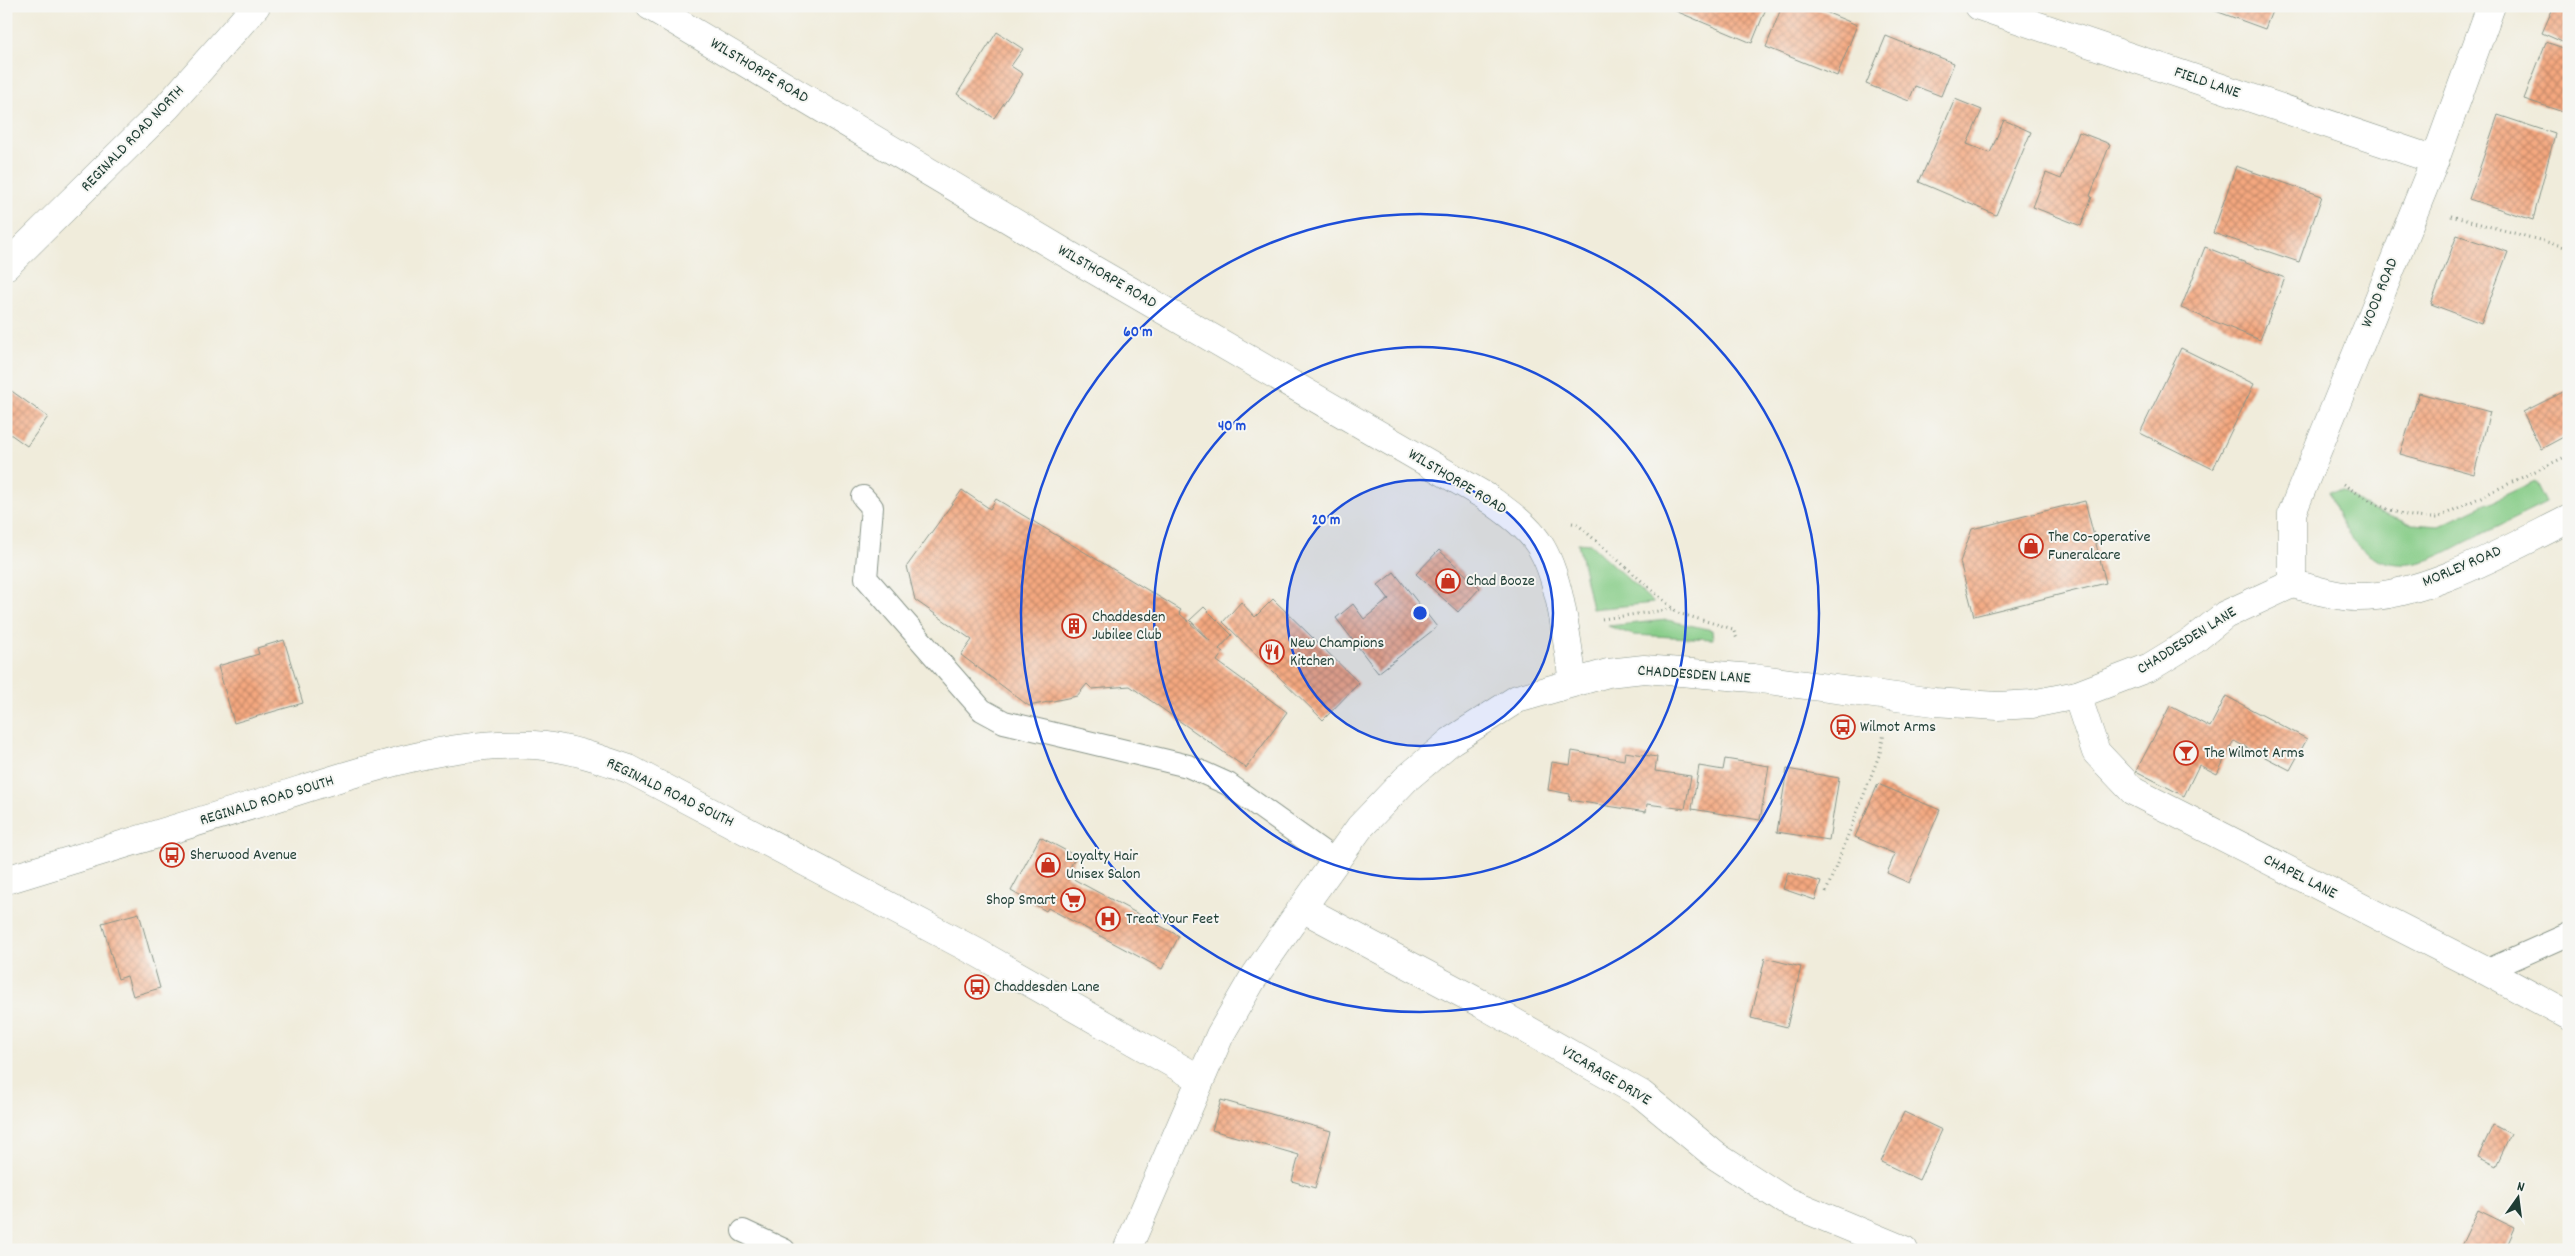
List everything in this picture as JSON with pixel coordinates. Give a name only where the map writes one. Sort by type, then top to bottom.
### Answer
[{"type":"street","name":"REGINALD ROAD NORTH","points":[[6,266],[167,107],[256,6]]},
{"type":"street","name":"WILSTHORPE ROAD","points":[[650,6],[1084,264],[1485,496],[1516,519],[1539,543],[1550,565],[1564,625],[1573,682]]},
{"type":"street","name":"FIELD LANE","points":[[1979,6],[2434,160]]},
{"type":"street","name":"WOOD ROAD","points":[[2292,584],[2292,513],[2434,160],[2491,6]]},
{"type":"street","name":"MORLEY ROAD","points":[[2292,584],[2355,597],[2403,590],[2439,580],[2569,519]]},
{"type":"street","name":"CHADDESDEN LANE","points":[[1127,1250],[1220,1035],[1252,980],[1302,908],[1337,862],[1360,827],[1406,779],[1451,741],[1517,699],[1608,673],[1644,669],[1753,678],[1934,702],[1998,706],[2032,704],[2077,695],[2150,667],[2194,640],[2226,615],[2292,584]]},
{"type":"street","name":"CHAPEL LANE","points":[[2077,695],[2096,752],[2133,791],[2486,971],[2569,1016]]},
{"type":"street","name":"REGINALD ROAD SOUTH","points":[[6,880],[306,788],[417,757],[493,745],[535,745],[591,755],[629,769],[978,953],[1200,1079]]},
{"type":"street","name":"VICARAGE DRIVE","points":[[1302,908],[1482,1004],[1641,1094],[1716,1156],[1784,1200],[1904,1250]]},
{"type":"lane","points":[[863,497],[872,507],[866,578],[982,710],[1004,722],[1188,766],[1233,787],[1337,862]]},
{"type":"lane","points":[[2486,971],[2569,934]]},
{"type":"lane","points":[[743,1231],[784,1250]]},
{"type":"path","points":[[2416,205],[2569,248]]},
{"type":"path","points":[[2311,468],[2394,513],[2417,518],[2437,518],[2569,455]]},
{"type":"path","points":[[1516,519],[1577,524],[1672,609],[1678,613],[1733,629],[1753,678]]},
{"type":"path","points":[[1564,625],[1672,609]]},
{"type":"path","points":[[1826,892],[1880,753],[1890,696]]},
{"type":"green space","points":[[2535,481],[2546,503],[2436,557],[2423,562],[2400,564],[2384,561],[2371,555],[2359,546],[2340,521],[2329,491],[2344,492],[2374,511],[2412,524],[2439,526]]},
{"type":"green space","points":[[1578,543],[1590,544],[1654,603],[1592,609]]},
{"type":"green space","points":[[1667,620],[1712,630],[1713,639],[1633,635],[1608,626]]},
{"type":"building","points":[[1672,6],[1767,6],[1752,43],[1671,9]]},
{"type":"building","points":[[1782,6],[1811,6],[1857,25],[1837,76],[1766,47]]},
{"type":"building","points":[[2202,6],[2274,6],[2265,29]]},
{"type":"building","points":[[2554,6],[2569,6],[2569,45],[2542,33]]},
{"type":"building","points":[[997,32],[1023,49],[1011,66],[1023,74],[994,118],[957,94]]},
{"type":"building","points":[[1886,36],[1954,63],[1941,96],[1915,86],[1909,101],[1866,84]]},
{"type":"building","points":[[2546,42],[2569,50],[2569,114],[2524,99]]},
{"type":"building","points":[[1955,99],[1982,110],[1967,144],[1990,153],[2004,120],[2031,132],[1996,215],[1919,182]]},
{"type":"building","points":[[2498,115],[2555,134],[2533,220],[2469,199]]},
{"type":"building","points":[[2079,132],[2110,144],[2090,196],[2092,197],[2081,226],[2033,207],[2046,173],[2061,179]]},
{"type":"building","points":[[2236,166],[2322,196],[2299,262],[2213,233]]},
{"type":"building","points":[[2457,235],[2508,252],[2481,323],[2431,304]]},
{"type":"building","points":[[2205,247],[2285,278],[2260,340],[2181,308]]},
{"type":"building","points":[[2181,348],[2254,384],[2213,469],[2140,433]]},
{"type":"building","points":[[6,387],[48,417],[27,446],[6,431]]},
{"type":"building","points":[[2569,389],[2569,434],[2541,449],[2523,412]]},
{"type":"building","points":[[2419,393],[2490,412],[2474,474],[2400,454]]},
{"type":"building","name":"Chaddesden Jubilee Club","points":[[962,490],[990,509],[996,499],[1181,610],[1179,613],[1210,641],[1190,620],[1204,607],[1232,635],[1219,649],[1223,652],[1217,661],[1287,712],[1246,768],[1130,686],[1092,689],[1087,684],[1077,696],[1029,706],[961,655],[972,640],[915,600],[907,566]]},
{"type":"building","name":"The Co-operative Funeralcare","points":[[2085,501],[2106,583],[1974,616],[1960,562],[1972,529]]},
{"type":"building","name":"Chad Booze","points":[[1439,550],[1480,588],[1458,612],[1416,574]]},
{"type":"building","points":[[1394,572],[1437,627],[1378,673],[1336,618],[1353,604],[1364,619],[1389,599],[1378,585]]},
{"type":"building","points":[[1273,599],[1359,683],[1323,720],[1223,622],[1241,602],[1255,617]]},
{"type":"building","points":[[284,640],[303,703],[234,723],[218,666],[259,654],[257,648]]},
{"type":"building","name":"The Wilmot Arms","points":[[2226,696],[2307,739],[2290,770],[2234,741],[2217,774],[2199,765],[2184,796],[2136,771],[2170,706],[2210,727]]},
{"type":"building","points":[[1572,751],[1624,760],[1625,752],[1657,757],[1655,771],[1691,776],[1685,809],[1647,804],[1646,812],[1569,800],[1570,794],[1548,790],[1552,762],[1570,765]]},
{"type":"building","points":[[1725,759],[1769,766],[1760,820],[1692,809],[1699,766],[1723,770]]},
{"type":"building","points":[[1787,769],[1839,778],[1829,840],[1777,832]]},
{"type":"building","points":[[1878,784],[1940,810],[1909,883],[1887,873],[1895,854],[1855,837]]},
{"type":"building","points":[[1040,837],[1076,856],[1066,875],[1179,936],[1162,969],[1048,908],[1046,911],[1011,891]]},
{"type":"building","points":[[1788,872],[1821,882],[1815,900],[1783,889]]},
{"type":"building","points":[[139,913],[160,988],[133,996],[127,976],[118,979],[102,923]]},
{"type":"building","points":[[1765,958],[1801,967],[1787,1027],[1751,1018]]},
{"type":"building","points":[[1221,1100],[1331,1131],[1315,1188],[1292,1181],[1299,1155],[1212,1130]]},
{"type":"building","points":[[1904,1112],[1942,1130],[1919,1180],[1881,1162]]},
{"type":"building","points":[[2493,1125],[2511,1134],[2496,1166],[2478,1157]]},
{"type":"building","points":[[2478,1210],[2515,1228],[2505,1250],[2459,1250]]},
{"type":"place","name":"The Co-operative Funeralcare","points":[[2031,546]]},
{"type":"place","name":"Chad Booze","points":[[1448,581]]},
{"type":"place","name":"Chaddesden Jubilee Club","points":[[1074,626]]},
{"type":"place","name":"New Champions Kitchen","points":[[1272,652]]},
{"type":"place","name":"Wilmot Arms","points":[[1843,727]]},
{"type":"place","name":"The Wilmot Arms","points":[[2186,753]]},
{"type":"place","name":"Sherwood Avenue","points":[[172,855]]},
{"type":"place","name":"Loyalty Hair Unisex Salon","points":[[1048,865]]},
{"type":"place","name":"Shop Smart","points":[[1073,900]]},
{"type":"place","name":"Treat Your Feet","points":[[1108,919]]},
{"type":"place","name":"Chaddesden Lane","points":[[977,987]]}]
